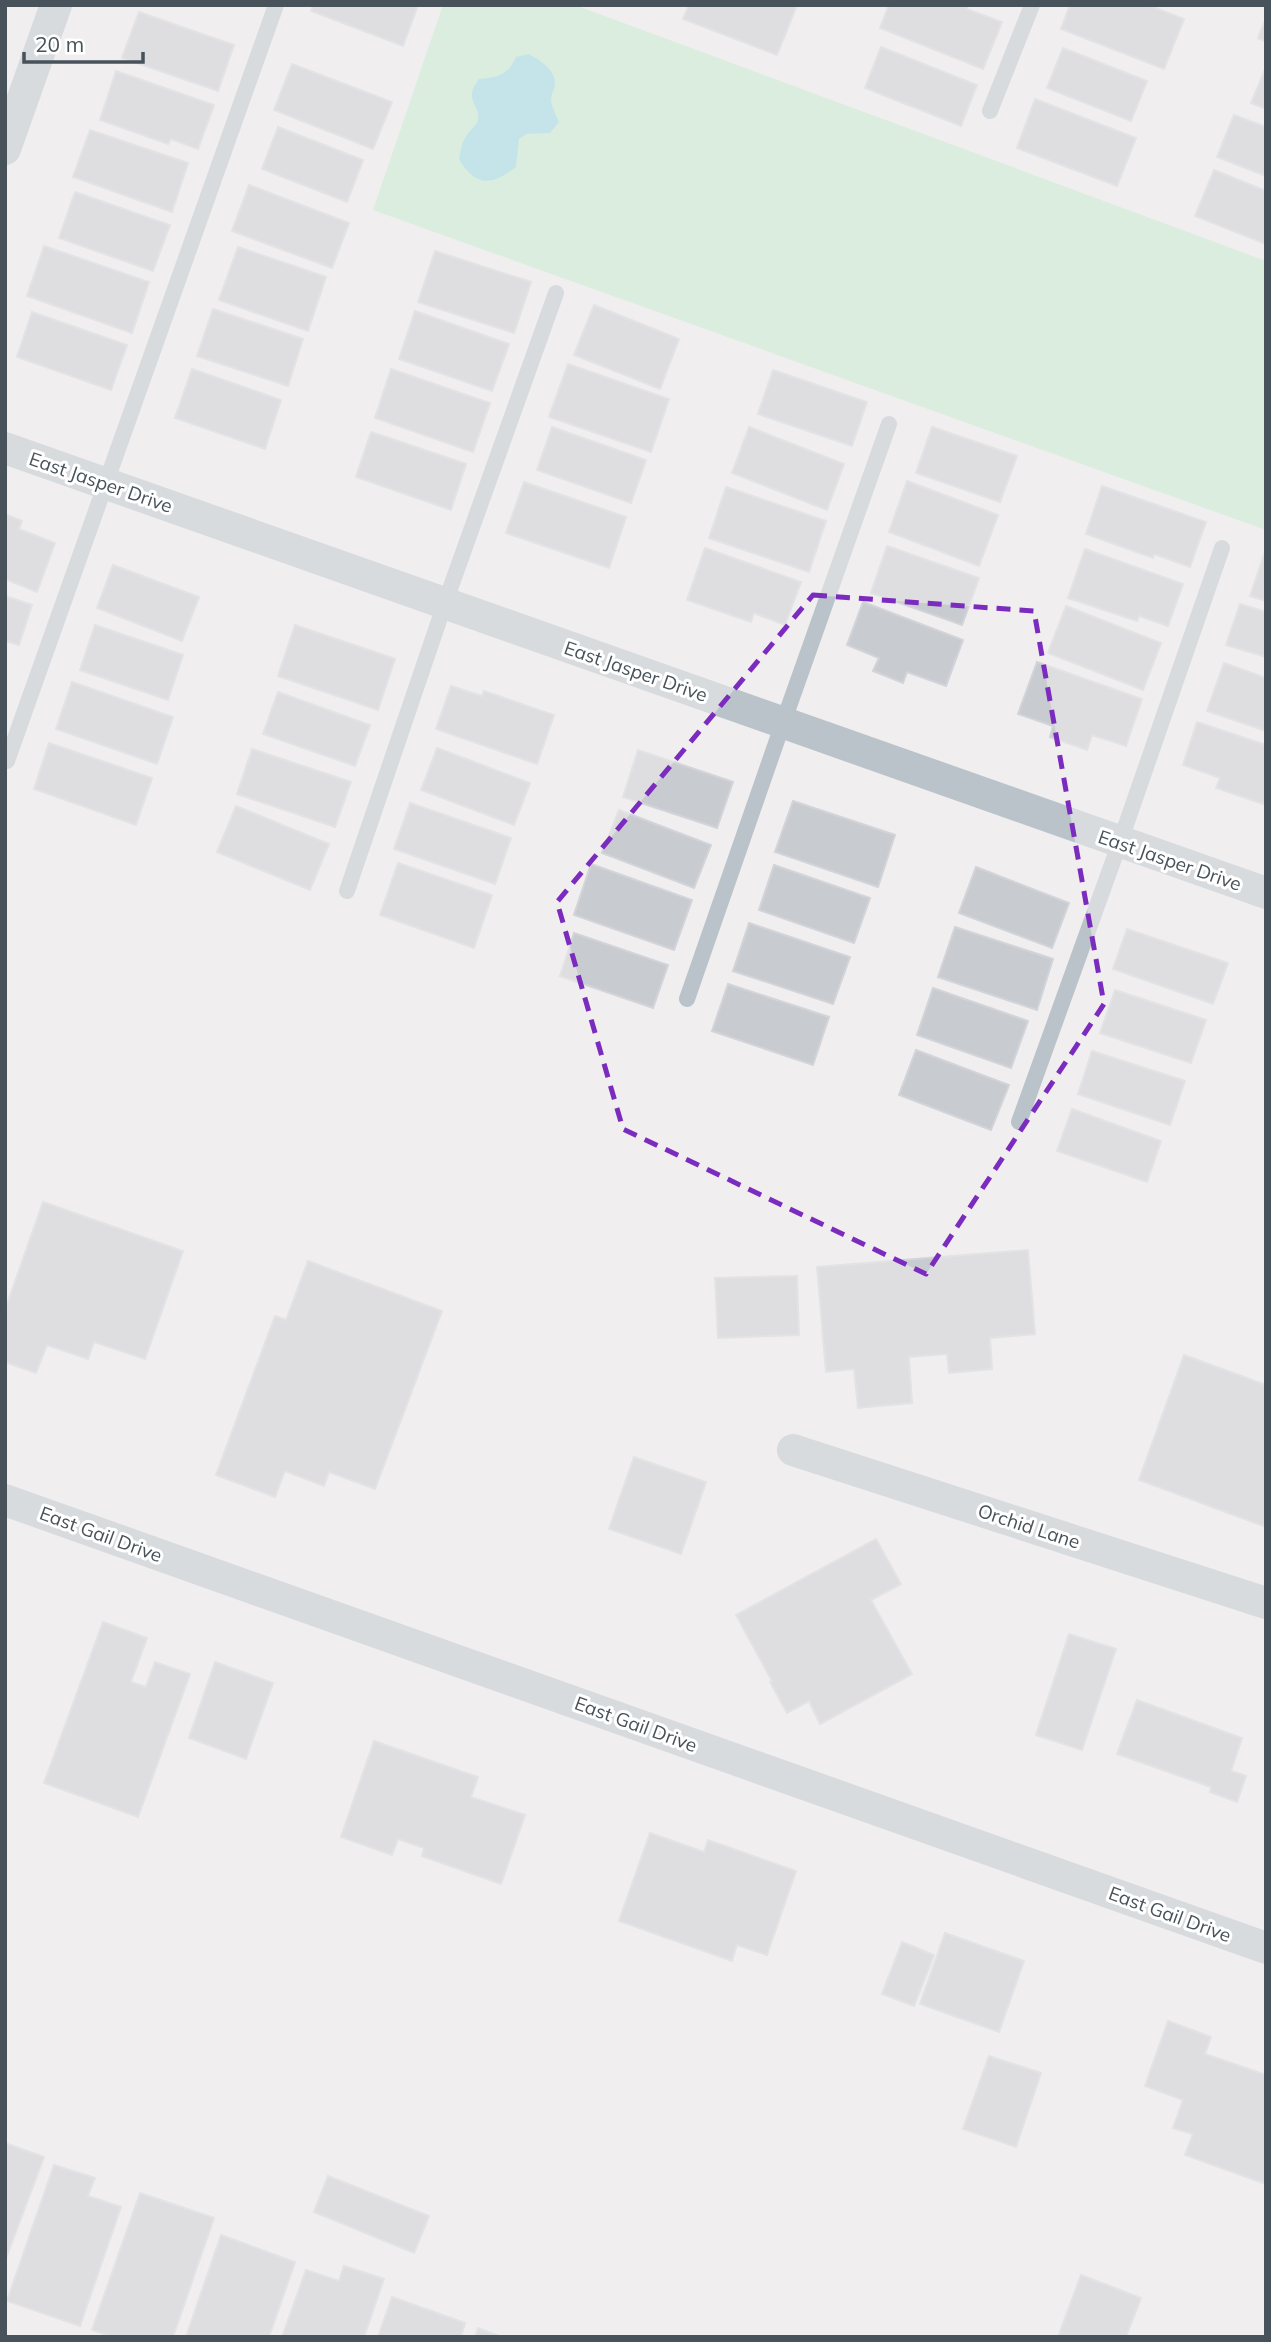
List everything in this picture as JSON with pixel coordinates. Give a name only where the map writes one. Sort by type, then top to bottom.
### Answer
[{"type":"street","points":[[5,149],[12,110],[56,5]]},
{"type":"street","name":"East Jasper Drive","points":[[5,448],[1266,893]]},
{"type":"street","name":"Orchid Lane","points":[[793,1450],[1266,1603]]},
{"type":"street","name":"East Gail Drive","points":[[5,1500],[1266,1948]]},
{"type":"lane","points":[[7,761],[276,5]]},
{"type":"lane","points":[[990,111],[1032,5]]},
{"type":"lane","points":[[347,891],[445,603],[556,293]]},
{"type":"lane","points":[[687,999],[890,424]]},
{"type":"lane","points":[[1019,1122],[1222,548]]},
{"type":"highlighted area","points":[[813,595],[1034,611],[1104,1004],[926,1274],[623,1129],[557,902]]},
{"type":"green space","points":[[443,5],[575,5],[1266,261],[1266,530],[373,210]]},
{"type":"water","points":[[529,54],[552,73],[555,83],[551,100],[559,122],[550,133],[526,134],[519,139],[516,167],[499,178],[485,181],[478,179],[471,175],[459,159],[464,139],[478,120],[472,97],[474,86],[479,79],[497,76],[506,71],[516,57]]},
{"type":"building","points":[[313,5],[418,5],[403,46],[311,11]]},
{"type":"building","points":[[689,5],[797,5],[777,55],[683,19]]},
{"type":"building","points":[[889,5],[968,5],[967,9],[1002,22],[983,69],[880,28]]},
{"type":"building","points":[[1070,5],[1148,5],[1184,19],[1164,69],[1061,29]]},
{"type":"building","points":[[139,12],[234,45],[218,91],[122,58]]},
{"type":"building","points":[[1266,18],[1266,42],[1258,38]]},
{"type":"building","points":[[881,47],[977,85],[961,126],[865,88]]},
{"type":"building","points":[[1063,48],[1147,81],[1131,121],[1047,88]]},
{"type":"building","points":[[292,64],[392,102],[373,149],[274,110]]},
{"type":"building","points":[[1266,67],[1266,109],[1251,103]]},
{"type":"building","points":[[116,71],[214,105],[198,149],[171,139],[168,144],[100,120]]},
{"type":"building","points":[[1035,99],[1136,138],[1117,186],[1017,148]]},
{"type":"building","points":[[1234,115],[1266,127],[1266,176],[1217,157]]},
{"type":"building","points":[[278,127],[363,160],[347,202],[262,169]]},
{"type":"building","points":[[90,130],[188,163],[172,212],[73,177]]},
{"type":"building","points":[[1214,170],[1266,191],[1266,244],[1195,216]]},
{"type":"building","points":[[249,185],[349,223],[332,268],[232,231]]},
{"type":"building","points":[[75,192],[170,225],[153,271],[59,238]]},
{"type":"building","points":[[44,246],[149,282],[132,333],[27,296]]},
{"type":"building","points":[[238,247],[326,277],[308,331],[219,300]]},
{"type":"building","points":[[435,251],[531,282],[514,333],[418,302]]},
{"type":"building","points":[[594,305],[679,339],[660,389],[574,355]]},
{"type":"building","points":[[213,309],[303,339],[288,386],[197,356]]},
{"type":"building","points":[[415,311],[509,344],[492,391],[399,359]]},
{"type":"building","points":[[32,312],[127,345],[111,390],[17,357]]},
{"type":"building","points":[[568,364],[669,399],[651,452],[549,417]]},
{"type":"building","points":[[192,369],[281,400],[265,449],[175,418]]},
{"type":"building","points":[[391,369],[490,403],[473,452],[375,418]]},
{"type":"building","points":[[773,370],[867,402],[852,446],[758,414]]},
{"type":"building","points":[[552,427],[646,460],[631,503],[537,470]]},
{"type":"building","points":[[749,427],[844,464],[827,510],[732,473]]},
{"type":"building","points":[[932,427],[1017,456],[1000,502],[916,473]]},
{"type":"building","points":[[371,432],[466,464],[451,510],[356,477]]},
{"type":"building","points":[[907,481],[998,515],[979,566],[889,532]]},
{"type":"building","points":[[524,482],[626,517],[609,568],[506,533]]},
{"type":"building","points":[[1102,486],[1206,522],[1190,567],[1154,554],[1153,558],[1086,534]]},
{"type":"building","points":[[726,487],[826,521],[809,572],[709,538]]},
{"type":"building","points":[[5,514],[22,521],[19,529],[55,543],[37,592],[5,579]]},
{"type":"building","points":[[887,546],[979,578],[962,625],[871,593]]},
{"type":"building","points":[[705,548],[801,582],[785,625],[754,613],[751,622],[687,600]]},
{"type":"building","points":[[1085,549],[1183,584],[1168,626],[1139,616],[1137,621],[1068,598]]},
{"type":"building","points":[[1266,549],[1266,601],[1250,596]]},
{"type":"building","points":[[113,565],[199,597],[182,641],[97,608]]},
{"type":"building","points":[[5,596],[32,605],[19,645],[5,641]]},
{"type":"building","points":[[863,602],[963,640],[946,686],[907,672],[903,683],[873,671],[879,658],[847,645]]},
{"type":"building","points":[[1240,604],[1266,612],[1266,657],[1226,645]]},
{"type":"building","points":[[1066,606],[1161,643],[1143,690],[1048,653]]},
{"type":"building","points":[[95,625],[183,655],[168,700],[80,670]]},
{"type":"building","points":[[295,625],[395,659],[378,710],[278,676]]},
{"type":"building","points":[[1037,662],[1142,699],[1126,746],[1092,735],[1087,750],[1050,737],[1053,726],[1018,714]]},
{"type":"building","points":[[1224,663],[1266,678],[1266,731],[1207,711]]},
{"type":"building","points":[[72,682],[173,717],[157,764],[56,729]]},
{"type":"building","points":[[451,686],[482,696],[484,691],[554,715],[537,764],[436,729]]},
{"type":"building","points":[[278,692],[370,725],[355,766],[263,734]]},
{"type":"building","points":[[1197,722],[1266,745],[1266,805],[1216,788],[1220,778],[1183,765]]},
{"type":"building","points":[[49,743],[152,778],[136,825],[34,789]]},
{"type":"building","points":[[437,748],[530,783],[514,825],[421,790]]},
{"type":"building","points":[[252,749],[351,782],[335,827],[237,794]]},
{"type":"building","points":[[638,750],[733,782],[717,828],[623,797]]},
{"type":"building","points":[[793,801],[895,835],[878,887],[775,852]]},
{"type":"building","points":[[410,803],[511,838],[495,884],[394,849]]},
{"type":"building","points":[[236,806],[329,844],[310,890],[217,852]]},
{"type":"building","points":[[619,810],[711,845],[694,888],[602,853]]},
{"type":"building","points":[[398,863],[492,895],[474,948],[380,915]]},
{"type":"building","points":[[591,864],[692,900],[674,950],[574,915]]},
{"type":"building","points":[[774,865],[870,898],[854,943],[759,910]]},
{"type":"building","points":[[976,867],[1069,903],[1052,948],[959,913]]},
{"type":"building","points":[[749,923],[850,957],[833,1004],[733,971]]},
{"type":"building","points":[[955,927],[1053,959],[1037,1010],[938,977]]},
{"type":"building","points":[[1127,929],[1228,963],[1213,1004],[1113,969]]},
{"type":"building","points":[[574,933],[668,965],[653,1008],[560,976]]},
{"type":"building","points":[[728,984],[829,1017],[813,1065],[712,1031]]},
{"type":"building","points":[[933,988],[1028,1021],[1011,1068],[917,1035]]},
{"type":"building","points":[[1115,990],[1206,1020],[1191,1063],[1100,1033]]},
{"type":"building","points":[[916,1050],[1009,1085],[991,1130],[899,1095]]},
{"type":"building","points":[[1092,1051],[1185,1081],[1170,1125],[1078,1094]]},
{"type":"building","points":[[1072,1109],[1161,1141],[1147,1182],[1057,1151]]},
{"type":"building","points":[[43,1202],[183,1251],[145,1359],[94,1342],[88,1359],[47,1345],[36,1373],[5,1362],[5,1310]]},
{"type":"building","points":[[1028,1250],[1035,1334],[990,1338],[992,1369],[949,1373],[947,1354],[909,1357],[912,1403],[858,1408],[854,1369],[826,1372],[817,1267]]},
{"type":"building","points":[[308,1261],[442,1311],[375,1489],[329,1472],[324,1486],[285,1471],[275,1497],[216,1475],[275,1316],[286,1320]]},
{"type":"building","points":[[797,1276],[799,1335],[718,1338],[715,1278]]},
{"type":"building","points":[[1184,1355],[1266,1385],[1266,1527],[1139,1480]]},
{"type":"building","points":[[634,1457],[706,1482],[681,1554],[609,1529]]},
{"type":"building","points":[[876,1539],[901,1584],[871,1600],[912,1674],[820,1724],[809,1701],[787,1713],[736,1615]]},
{"type":"building","points":[[103,1622],[147,1638],[131,1682],[146,1687],[155,1662],[190,1674],[138,1817],[44,1783]]},
{"type":"building","points":[[1069,1634],[1116,1649],[1082,1750],[1036,1735]]},
{"type":"building","points":[[215,1662],[273,1683],[246,1759],[189,1738]]},
{"type":"building","points":[[1137,1700],[1242,1738],[1231,1771],[1246,1776],[1237,1802],[1210,1792],[1211,1787],[1117,1754]]},
{"type":"building","points":[[374,1741],[478,1777],[471,1797],[525,1815],[501,1884],[422,1856],[424,1848],[398,1839],[392,1855],[341,1837]]},
{"type":"building","points":[[650,1833],[704,1852],[708,1840],[796,1871],[767,1955],[737,1945],[732,1961],[619,1921]]},
{"type":"building","points":[[945,1933],[1024,1961],[999,2032],[920,2004]]},
{"type":"building","points":[[902,1942],[934,1955],[914,2006],[882,1994]]},
{"type":"building","points":[[1168,2021],[1211,2037],[1205,2054],[1266,2075],[1266,2184],[1185,2155],[1193,2134],[1173,2128],[1183,2100],[1145,2086]]},
{"type":"building","points":[[989,2056],[1041,2073],[1016,2147],[963,2129]]},
{"type":"building","points":[[5,2143],[44,2157],[5,2261]]},
{"type":"building","points":[[54,2165],[95,2178],[88,2196],[121,2207],[80,2326],[7,2301]]},
{"type":"building","points":[[328,2176],[429,2216],[414,2253],[314,2212]]},
{"type":"building","points":[[140,2193],[214,2218],[173,2337],[112,2337],[92,2330]]},
{"type":"building","points":[[221,2235],[295,2262],[269,2337],[186,2337]]},
{"type":"building","points":[[344,2266],[384,2279],[364,2337],[282,2337],[306,2270],[339,2281]]},
{"type":"building","points":[[1081,2275],[1141,2298],[1126,2337],[1058,2337]]},
{"type":"building","points":[[392,2297],[465,2323],[461,2337],[378,2337]]},
{"type":"building","points":[[478,2328],[502,2337],[475,2337]]}]
